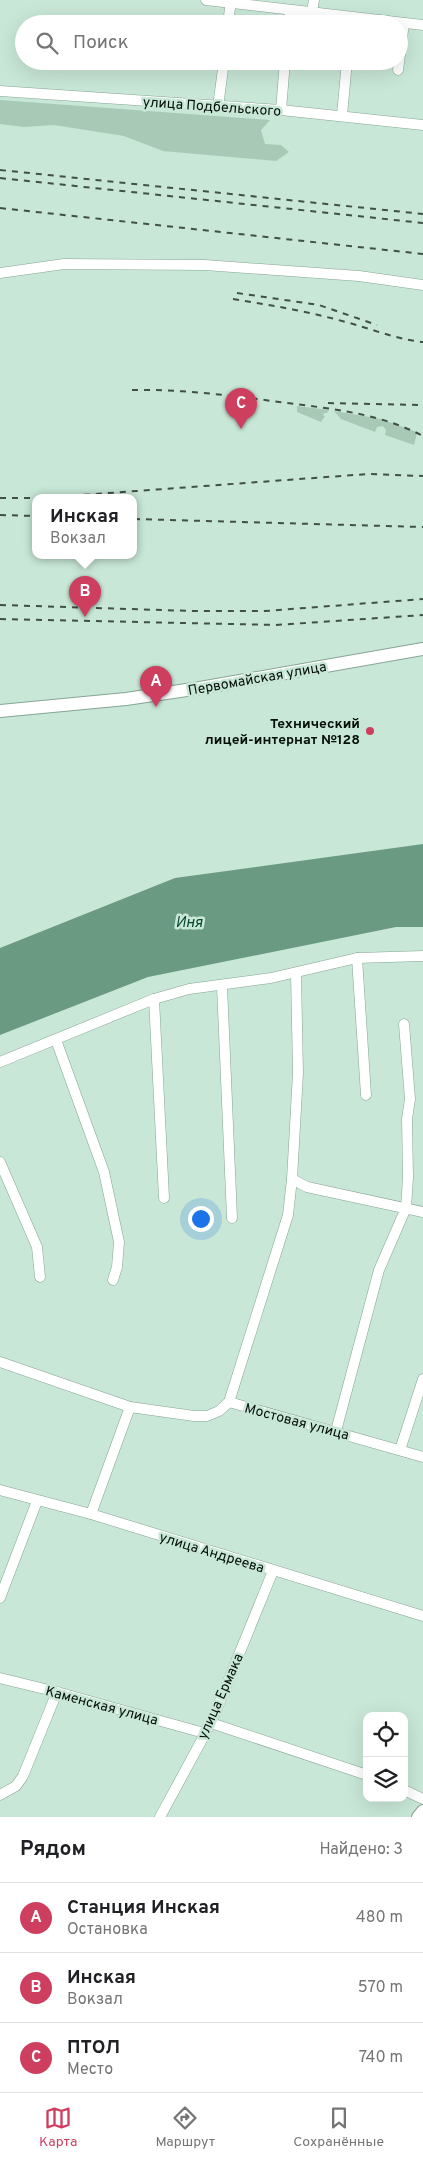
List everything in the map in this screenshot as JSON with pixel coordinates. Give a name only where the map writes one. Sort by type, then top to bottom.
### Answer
[{"type":"main road","name":"Первомайская улица","points":[[0,711],[116,700],[200,688],[423,649]]},
{"type":"main road","points":[[418,1817],[423,1811]]},
{"type":"street","points":[[206,0],[231,1],[326,15]]},
{"type":"street","points":[[312,12],[314,0]]},
{"type":"street","points":[[229,15],[231,1]]},
{"type":"street","points":[[289,15],[290,10]]},
{"type":"street","points":[[408,23],[423,25]]},
{"type":"street","points":[[218,107],[223,70]]},
{"type":"street","points":[[281,110],[284,70]]},
{"type":"street","points":[[342,116],[346,70]]},
{"type":"street","name":"улица Подбельского","points":[[0,91],[281,110],[423,125]]},
{"type":"street","points":[[0,273],[64,264],[205,264],[359,276],[423,285]]},
{"type":"street","points":[[0,1062],[154,999],[189,989],[222,986],[296,973],[357,958],[423,956]]},
{"type":"street","points":[[357,958],[366,1095]]},
{"type":"street","points":[[230,1402],[288,1215],[292,1180],[298,1073],[296,973]]},
{"type":"street","points":[[222,986],[232,1218]]},
{"type":"street","points":[[154,999],[164,1198]]},
{"type":"street","points":[[336,1431],[379,1270],[406,1208],[408,1177],[407,1120],[410,1099],[404,1024]]},
{"type":"street","points":[[56,1040],[104,1172],[119,1242],[117,1267],[113,1280]]},
{"type":"street","points":[[0,1162],[38,1247],[40,1277]]},
{"type":"street","points":[[292,1180],[308,1187],[423,1212]]},
{"type":"street","name":"Мостовая улица","points":[[0,1362],[130,1407],[194,1416],[207,1416],[230,1402],[423,1457]]},
{"type":"street","points":[[400,1450],[423,1379]]},
{"type":"street","points":[[91,1514],[130,1407]]},
{"type":"street","name":"улица Андреева","points":[[0,1490],[91,1514],[423,1616]]},
{"type":"street","points":[[0,1598],[36,1501]]},
{"type":"street","name":"улица Ермака","points":[[160,1817],[211,1723],[273,1571]]},
{"type":"street","name":"Каменская улица","points":[[0,1678],[204,1733]]},
{"type":"street","points":[[0,1794],[16,1786],[23,1776],[57,1692]]},
{"type":"street","points":[[211,1723],[363,1774]]},
{"type":"street","points":[[408,1792],[423,1799]]},
{"type":"shaded area","points":[[0,100],[270,120],[261,130],[265,144],[281,145],[289,152],[276,161],[163,151],[124,136],[54,125],[24,127],[0,124]]},
{"type":"shaded area","points":[[297,406],[329,410],[327,413],[324,413],[323,415],[325,416],[321,422],[297,412]]},
{"type":"shaded area","points":[[334,411],[381,419],[414,431],[417,433],[414,445],[385,435],[386,430],[383,426],[377,427],[375,432],[341,419]]},
{"type":"water","name":"Иня","points":[[423,844],[423,927],[396,927],[148,977],[0,1035],[0,948],[175,878]]},
{"type":"railway","points":[[0,170],[423,214]]},
{"type":"railway","points":[[0,178],[423,223]]},
{"type":"railway","points":[[0,208],[423,254]]},
{"type":"railway","points":[[237,293],[319,305],[377,325]]},
{"type":"railway","points":[[233,299],[315,314],[392,336],[423,342]]},
{"type":"railway","points":[[132,390],[209,394],[340,410],[391,422],[423,436]]},
{"type":"railway","points":[[328,403],[423,405]]},
{"type":"railway","points":[[96,494],[368,474],[423,476]]},
{"type":"railway","points":[[0,498],[32,498]]},
{"type":"railway","points":[[0,515],[32,516]]},
{"type":"railway","points":[[137,519],[423,527]]},
{"type":"railway","points":[[0,605],[193,611],[265,611],[423,599]]},
{"type":"railway","points":[[0,619],[276,625],[423,615]]},
{"type":"place","name":"ПТОЛ","points":[[241,429]]},
{"type":"place","name":"Инская","points":[[85,617]]},
{"type":"place","name":"Станция Инская","points":[[156,707]]},
{"type":"place","name":"Технический лицей-интернат №128","points":[[370,731]]}]
